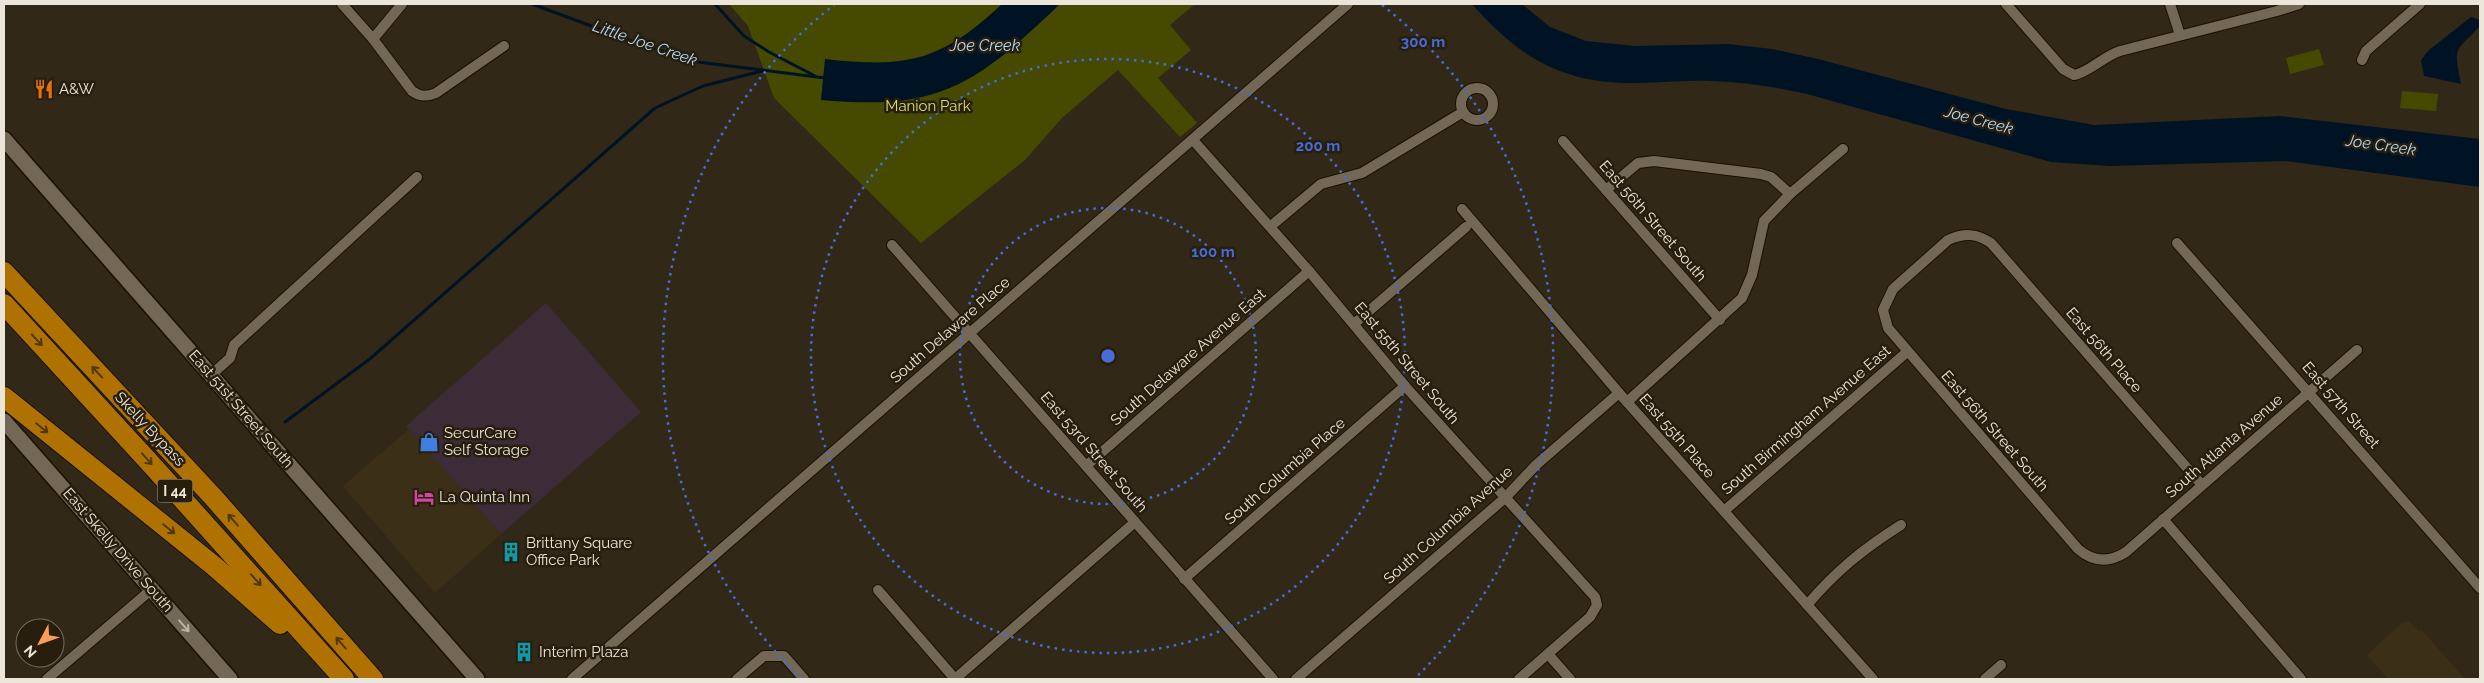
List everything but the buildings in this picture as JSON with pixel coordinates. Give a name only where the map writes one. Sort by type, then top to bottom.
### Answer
[{"type":"highway","name":"Skelly Bypass","points":[[4,272],[214,498],[373,679]]},
{"type":"highway","name":"Skelly Bypass","points":[[4,304],[343,679]]},
{"type":"highway","points":[[4,397],[214,566],[343,679]]},
{"type":"main road","name":"East 51st Street South","points":[[4,139],[478,679]]},
{"type":"main road","name":"East Skelly Drive South","points":[[4,421],[230,679]]},
{"type":"street","points":[[342,4],[373,39],[412,91],[423,96],[436,93],[504,46]]},
{"type":"street","points":[[373,39],[402,4]]},
{"type":"street","name":"South Delaware Place","points":[[572,679],[1348,4]]},
{"type":"street","points":[[2006,4],[2063,69],[2074,75],[2084,72],[2108,55],[2299,4]]},
{"type":"street","points":[[2170,4],[2180,35]]},
{"type":"street","points":[[2362,60],[2366,51],[2420,4]]},
{"type":"street","points":[[1271,226],[1321,184],[1362,173],[1463,112]]},
{"type":"street","name":"East 55th Street South","points":[[1193,140],[1271,226],[1405,386],[1591,592],[1597,605],[1590,617],[1548,654]]},
{"type":"street","name":"East 56th Street South","points":[[1563,141],[1720,320]]},
{"type":"street","points":[[1627,402],[1720,320],[1742,298],[1747,288],[1764,221],[1790,194],[1843,149]]},
{"type":"street","points":[[1606,190],[1638,163],[1654,161],[1771,177],[1790,194]]},
{"type":"street","points":[[211,375],[230,358],[234,345],[416,177]]},
{"type":"street","name":"East 55th Place","points":[[1462,209],[1619,393],[1873,679]]},
{"type":"street","points":[[1354,324],[1466,227]]},
{"type":"street","name":"East 56th Street South","points":[[1980,236],[1959,235],[1948,240],[1893,289],[1886,300],[1883,310],[1884,320],[1907,352],[2078,549],[2086,557],[2095,560],[2108,560]]},
{"type":"street","name":"East 56th Place","points":[[1980,236],[1991,243],[2202,485]]},
{"type":"street","name":"East 57th Street","points":[[2177,243],[2480,588]]},
{"type":"street","name":"East 53rd Street South","points":[[892,245],[1273,679]]},
{"type":"street","name":"South Delaware Avenue East","points":[[1086,466],[1309,271]]},
{"type":"street","name":"South Atlanta Avenue","points":[[2108,560],[2126,552],[2357,350]]},
{"type":"street","name":"South Birmingham Avenue East","points":[[1724,512],[1907,352]]},
{"type":"street","name":"South Columbia Place","points":[[1184,579],[1405,386]]},
{"type":"street","name":"South Columbia Avenue","points":[[1296,679],[1506,497],[1543,459],[1619,393]]},
{"type":"street","points":[[2163,519],[2301,679]]},
{"type":"street","points":[[878,590],[955,679],[1134,522]]},
{"type":"street","points":[[1807,605],[1831,577],[1860,551],[1901,526]]},
{"type":"street","points":[[47,679],[152,589]]},
{"type":"street","points":[[1519,679],[1548,654],[1570,679]]},
{"type":"street","points":[[737,679],[764,656],[784,656],[804,679]]},
{"type":"street","points":[[1985,679],[2001,665]]},
{"type":"shaded area","name":"SecurCare Self Storage","points":[[546,303],[641,412],[501,534],[406,426]]},
{"type":"shaded area","points":[[409,429],[501,534],[435,593],[343,486]]},
{"type":"shaded area","points":[[2409,621],[2418,631],[2421,629],[2465,679],[2388,679],[2367,655],[2403,622]]},
{"type":"green space","name":"Manion Park","points":[[729,4],[1195,4],[1170,25],[1191,50],[1158,78],[1197,123],[1180,137],[1118,70],[1062,118],[1025,160],[921,243],[774,98],[748,26]]},
{"type":"green space","points":[[2319,49],[2324,65],[2290,74],[2286,58]]},
{"type":"green space","points":[[2402,91],[2438,94],[2436,111],[2400,108]]},
{"type":"water","name":"Joe Creek","points":[[1002,4],[1060,4],[1031,32],[1004,54],[979,72],[954,86],[927,96],[897,101],[821,100],[825,59],[879,62],[901,61],[921,57],[960,38]]},
{"type":"water","name":"Joe Creek","points":[[1472,4],[1522,4],[1550,27],[1586,41],[1635,46],[1728,44],[1772,49],[1818,59],[2006,109],[2094,125],[2280,116],[2480,139],[2480,187],[2286,161],[2110,166],[2051,162],[1783,89],[1724,82],[1636,83],[1587,79],[1565,73],[1526,53],[1507,39]]},
{"type":"water","points":[[2471,17],[2480,20],[2480,26],[2458,51],[2457,62],[2461,84],[2424,76],[2421,60],[2429,50]]},
{"type":"waterway","name":"Little Joe Creek","points":[[532,4],[640,44],[698,62],[825,78]]},
{"type":"waterway","points":[[715,4],[744,36],[769,52],[815,76]]},
{"type":"waterway","points":[[285,422],[371,358],[655,108],[703,86],[762,71]]},
{"type":"place","name":"A&W","points":[[44,89]]},
{"type":"place","name":"SecurCare Self Storage","points":[[429,442]]},
{"type":"place","name":"La Quinta Inn","points":[[424,497]]},
{"type":"place","name":"Brittany Square Office Park","points":[[511,552]]},
{"type":"place","name":"Interim Plaza","points":[[524,652]]}]
